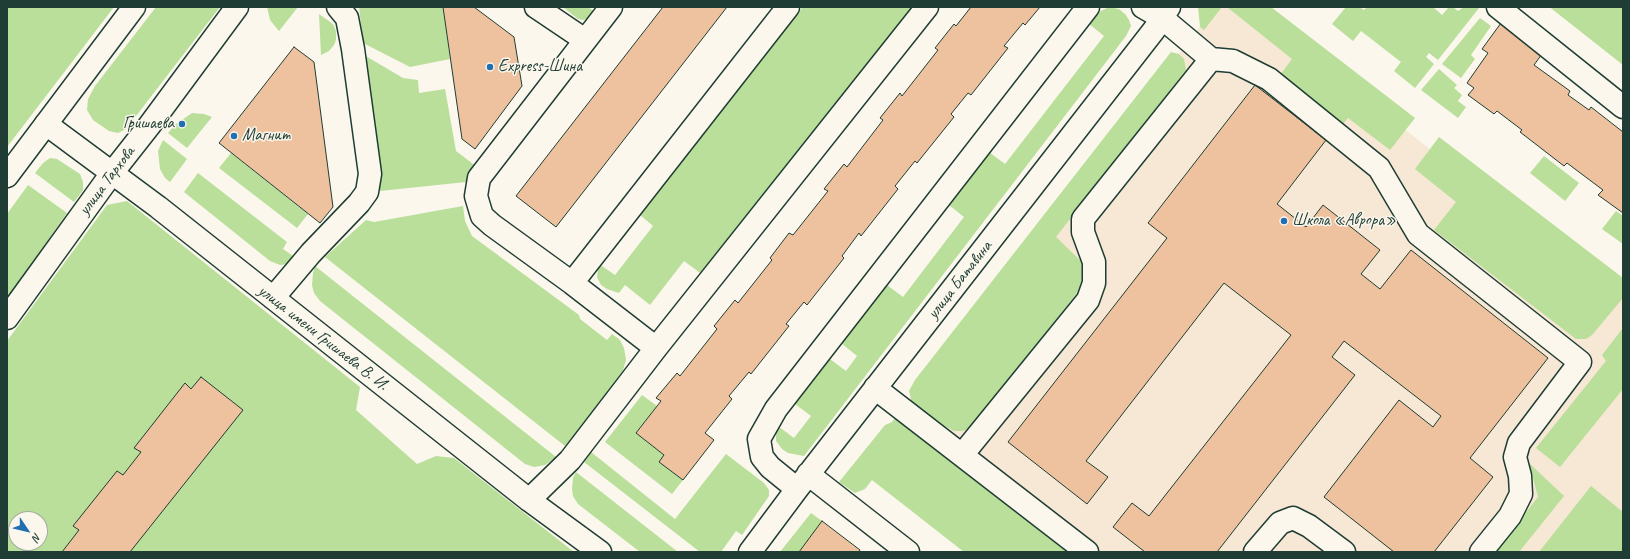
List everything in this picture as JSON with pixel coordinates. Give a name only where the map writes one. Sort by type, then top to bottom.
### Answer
[{"type":"street","points":[[7,176],[134,7]]},
{"type":"street","name":"улица Тархова","points":[[7,318],[112,172],[149,126],[237,7]]},
{"type":"street","points":[[273,298],[311,253],[359,203],[367,192],[370,174],[353,48],[348,18],[338,7]]},
{"type":"street","points":[[536,7],[585,40]]},
{"type":"street","points":[[611,7],[479,178],[476,196],[482,216],[656,348]]},
{"type":"street","points":[[572,283],[788,7]]},
{"type":"street","points":[[529,500],[570,460],[656,348],[927,7]]},
{"type":"street","points":[[908,552],[803,482],[770,467],[762,457],[759,439],[776,409],[1088,7]]},
{"type":"street","points":[[1143,7],[1165,12],[1211,59],[1233,61],[1269,79],[1379,168],[1418,234],[1580,362],[1520,443],[1515,457],[1520,476],[1521,494],[1510,516],[1481,552]]},
{"type":"street","points":[[1498,7],[1623,107]]},
{"type":"street","name":"улица Батавина","points":[[750,552],[875,388],[1154,30],[1165,12]]},
{"type":"street","points":[[962,455],[1088,300],[1094,283],[1094,262],[1083,232],[1083,219],[1211,59]]},
{"type":"street","name":"улица имени Гришаева В. И.","points":[[46,124],[158,207],[529,500],[600,552]]},
{"type":"street","points":[[875,388],[1087,552]]},
{"type":"street","points":[[1255,552],[1280,523],[1293,518],[1309,526],[1344,552]]},
{"type":"shaded area","name":"Школа «Аврора»","points":[[1215,7],[1250,7],[1623,302],[1623,552],[1060,552],[892,422]]},
{"type":"green space","points":[[7,7],[114,7],[7,147]]},
{"type":"green space","points":[[156,7],[220,7],[126,129],[118,133],[109,131],[93,120],[87,110],[88,99],[95,86]]},
{"type":"green space","points":[[267,7],[298,7],[279,31],[270,20]]},
{"type":"green space","points":[[359,7],[443,7],[450,59],[410,67],[363,43]]},
{"type":"green space","points":[[563,7],[588,7],[595,12],[590,18],[583,20],[578,19]]},
{"type":"green space","points":[[803,7],[912,7],[703,275],[684,261],[650,305],[625,285],[619,293],[607,289],[601,285],[597,277],[599,264],[615,275],[653,226],[639,214]]},
{"type":"green space","points":[[1109,7],[1119,9],[1129,20],[1131,26],[1126,36],[804,456],[788,453],[782,449],[776,441],[778,426],[794,438],[811,416],[795,404],[830,359],[846,371],[857,356],[841,343],[887,285],[903,297],[964,217],[949,205],[989,152],[1005,164],[1104,36],[1088,23],[1099,12]]},
{"type":"green space","points":[[1198,7],[1222,7],[1204,30],[1200,27]]},
{"type":"green space","points":[[1227,7],[1271,7],[1415,118],[1390,150],[1348,118],[1342,125],[1280,75],[1292,59]]},
{"type":"green space","points":[[1346,7],[1359,7],[1364,10],[1367,7],[1433,7],[1442,15],[1449,7],[1453,7],[1458,11],[1464,7],[1479,8],[1438,60],[1429,53],[1426,57],[1434,64],[1415,88],[1394,71],[1401,62],[1361,31],[1353,41],[1332,24]]},
{"type":"green space","points":[[1550,7],[1623,7],[1623,65],[1552,9]]},
{"type":"green space","points":[[319,14],[333,24],[336,31],[336,40],[334,45],[329,51],[321,55]]},
{"type":"green space","points":[[1480,18],[1491,26],[1471,55],[1475,59],[1461,78],[1442,64]]},
{"type":"green space","points":[[1171,52],[1179,54],[1184,59],[1186,70],[1056,237],[1084,264],[1084,284],[972,427],[963,431],[954,431],[945,426],[912,403],[909,391],[915,380]]},
{"type":"green space","points":[[364,55],[403,78],[418,80],[419,93],[445,89],[456,151],[477,167],[466,182],[380,191]]},
{"type":"green space","points":[[1439,69],[1457,85],[1454,88],[1462,95],[1458,101],[1466,107],[1458,118],[1421,90]]},
{"type":"green space","points":[[192,113],[204,114],[212,117],[187,148],[168,133],[176,124]]},
{"type":"green space","points":[[1439,137],[1623,278],[1623,298],[1592,335],[1586,339],[1576,339],[1434,230],[1456,202],[1415,169]]},
{"type":"green space","points":[[163,140],[187,159],[170,182],[165,178],[160,169],[158,151]]},
{"type":"green space","points":[[231,153],[308,214],[297,228],[219,168]]},
{"type":"green space","points":[[1544,156],[1579,183],[1565,201],[1530,173]]},
{"type":"green space","points":[[50,158],[57,159],[80,174],[83,182],[83,190],[74,202],[35,173],[43,163]]},
{"type":"green space","points":[[198,173],[287,242],[283,249],[296,258],[287,264],[280,265],[270,261],[184,192]]},
{"type":"green space","points":[[28,185],[67,213],[7,298],[7,214]]},
{"type":"green space","points":[[127,201],[360,387],[356,410],[417,464],[436,456],[454,458],[574,552],[7,552],[7,341],[107,205]]},
{"type":"green space","points":[[463,206],[465,221],[472,236],[579,315],[580,319],[607,340],[612,334],[620,340],[624,348],[626,360],[623,370],[576,435],[565,446],[325,257],[366,220],[374,222]]},
{"type":"green space","points":[[1616,211],[1623,216],[1623,244],[1602,229]]},
{"type":"green space","points":[[315,266],[556,457],[545,465],[534,467],[525,464],[320,301],[314,293],[312,285]]},
{"type":"green space","points":[[1623,328],[1623,389],[1560,467],[1536,448],[1606,361],[1602,355]]},
{"type":"green space","points":[[642,395],[657,406],[636,433],[664,455],[659,462],[683,480],[672,494],[605,442]]},
{"type":"green space","points":[[895,418],[1068,552],[964,552],[872,480],[865,489],[855,493],[839,482],[885,425],[892,422]]},
{"type":"green space","points":[[591,452],[675,519],[726,454],[764,483],[769,490],[769,496],[742,535],[736,531],[721,552],[700,552],[584,462]]},
{"type":"green space","points":[[1529,463],[1564,496],[1519,552],[1495,552],[1538,497]]},
{"type":"green space","points":[[576,472],[678,552],[640,552],[578,504],[573,496],[572,489],[573,478]]},
{"type":"green space","points":[[1591,486],[1623,512],[1623,552],[1539,552]]},
{"type":"green space","points":[[811,513],[822,521],[799,552],[780,552]]},
{"type":"building","points":[[443,7],[474,7],[514,37],[522,86],[475,149],[462,139]]},
{"type":"building","points":[[663,7],[727,7],[556,227],[516,196]]},
{"type":"building","points":[[971,7],[1040,7],[1025,25],[1023,23],[1004,46],[1008,48],[971,95],[968,93],[951,114],[954,117],[917,163],[915,161],[895,186],[898,189],[861,236],[859,233],[842,256],[844,258],[807,305],[804,302],[786,324],[789,326],[751,374],[749,372],[729,396],[732,399],[705,433],[714,440],[683,480],[659,462],[664,455],[636,433],[661,401],[656,398],[677,373],[680,376],[717,329],[714,326],[735,300],[738,303],[772,260],[770,258],[789,233],[793,235],[828,191],[824,189],[844,164],[847,167],[883,120],[880,118],[900,93],[902,96],[938,50],[935,48],[954,24],[956,26]]},
{"type":"building","points":[[1501,23],[1542,54],[1534,65],[1570,91],[1568,95],[1589,110],[1591,107],[1623,132],[1623,213],[1598,195],[1603,190],[1567,163],[1564,166],[1520,132],[1522,130],[1497,111],[1494,114],[1468,95],[1474,88],[1467,83],[1488,53],[1482,49]]},
{"type":"building","points":[[294,47],[314,62],[333,207],[320,223],[219,143]]},
{"type":"building","points":[[1255,85],[1326,140],[1277,204],[1306,227],[1323,205],[1380,250],[1361,274],[1380,289],[1411,250],[1548,358],[1470,458],[1493,477],[1434,552],[1394,552],[1324,497],[1399,400],[1433,427],[1441,416],[1344,341],[1332,357],[1355,375],[1217,552],[1145,552],[1113,527],[1132,503],[1149,516],[1291,335],[1224,283],[1086,461],[1108,477],[1087,504],[1008,442],[1167,238],[1148,223]]},
{"type":"building","points":[[201,377],[243,410],[130,552],[62,552],[79,530],[73,526],[117,471],[123,475],[141,452],[134,448],[185,383],[191,389]]},
{"type":"building","points":[[822,521],[860,550],[859,552],[799,552]]},
{"type":"place","name":"Express-Шина","points":[[490,67]]},
{"type":"place","name":"Гришаева","points":[[182,124]]},
{"type":"place","name":"Магнит","points":[[234,136]]},
{"type":"place","name":"Школа «Аврора»","points":[[1284,221]]}]
